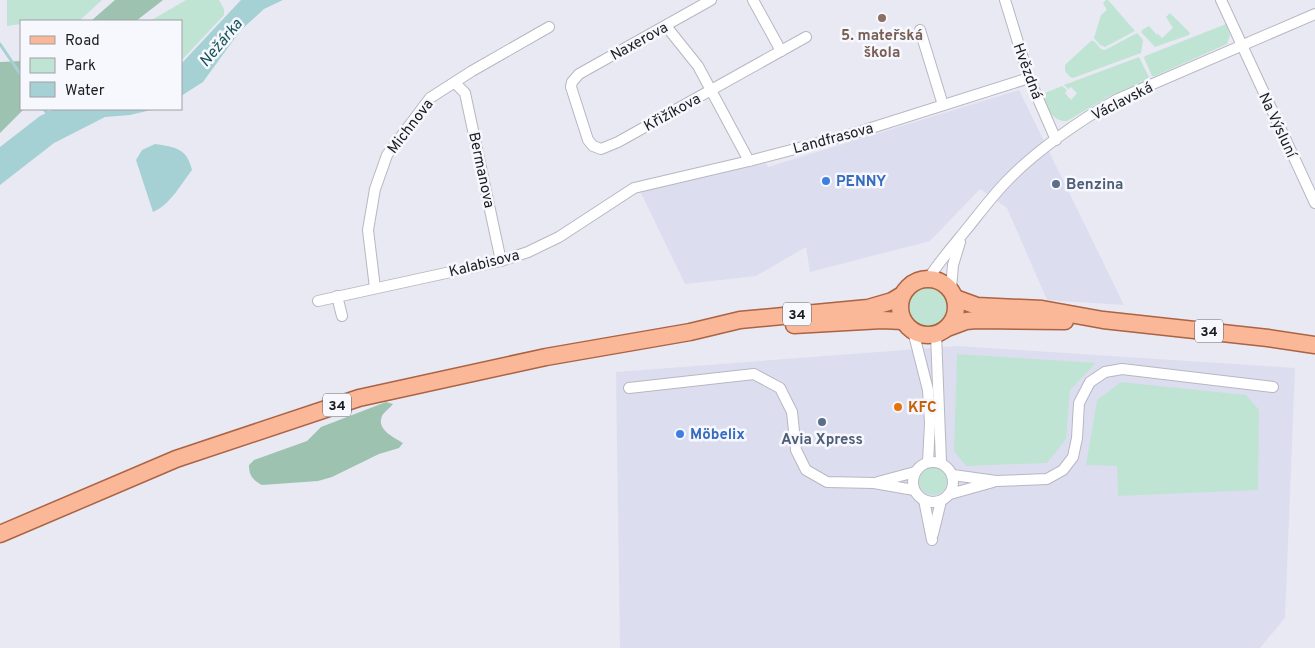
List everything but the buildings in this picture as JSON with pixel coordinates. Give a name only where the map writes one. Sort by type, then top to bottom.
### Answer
[{"type":"main road","points":[[929,278],[943,282],[953,294],[956,313],[942,331],[924,335],[908,326],[900,307],[902,295],[913,282],[929,278]]},
{"type":"main road","name":"34","points":[[953,294],[977,306],[1042,309],[1103,320],[1258,336],[1315,345]]},
{"type":"main road","name":"34","points":[[0,534],[176,459],[359,398],[546,356],[690,332],[749,319],[868,308],[892,301],[902,295]]},
{"type":"main road","name":"34","points":[[942,331],[966,321],[976,320],[1103,320]]},
{"type":"main road","name":"34","points":[[690,332],[848,322],[908,326]]},
{"type":"street","name":"Naxerova","points":[[571,87],[578,74],[711,0]]},
{"type":"street","points":[[753,0],[780,51]]},
{"type":"street","name":"Hvězdná","points":[[1005,0],[1029,78],[1056,140]]},
{"type":"street","name":"Na Výsluní","points":[[1221,0],[1315,203]]},
{"type":"street","name":"Václavská","points":[[929,278],[983,208],[1006,182],[1056,140],[1088,117],[1118,99],[1315,14]]},
{"type":"street","points":[[666,26],[698,66],[749,161]]},
{"type":"street","name":"Michnova","points":[[375,288],[368,230],[375,189],[387,155],[430,98],[548,27]]},
{"type":"street","points":[[920,30],[943,105]]},
{"type":"street","name":"Křižíkova","points":[[571,87],[588,140],[593,146],[601,149],[618,142],[806,37]]},
{"type":"street","name":"Landfrasova","points":[[634,188],[849,135],[1029,78]]},
{"type":"street","name":"Bermanova","points":[[455,83],[465,93],[501,261]]},
{"type":"street","name":"Kalabisova","points":[[318,301],[501,261],[528,252],[559,236],[634,188]]},
{"type":"street","name":"Václavská","points":[[953,294],[952,265],[961,236]]},
{"type":"street","points":[[337,296],[342,316]]},
{"type":"street","points":[[908,326],[928,390],[930,423],[928,462]]},
{"type":"street","points":[[941,462],[942,331]]},
{"type":"street","points":[[953,475],[996,481],[1047,479],[1063,470],[1073,458],[1077,438],[1079,403],[1090,382],[1104,372],[1122,369],[1273,387]]},
{"type":"street","points":[[628,388],[754,374],[780,388],[792,412],[796,450],[806,470],[827,482],[874,483],[914,490],[924,500],[932,502],[941,501],[950,494],[996,481]]},
{"type":"street","points":[[914,490],[913,481],[915,472],[919,467],[928,462],[941,462],[953,475],[953,488],[950,494]]},
{"type":"street","points":[[874,483],[915,472]]},
{"type":"street","points":[[924,500],[932,540],[941,501]]},
{"type":"shaded area","points":[[115,0],[163,0],[137,20],[92,20]]},
{"type":"shaded area","points":[[20,61],[20,110],[23,110],[0,133],[0,62]]},
{"type":"shaded area","points":[[1019,90],[1124,305],[1047,300],[1007,208],[980,189],[930,241],[810,272],[806,247],[756,276],[685,284],[640,191],[766,163],[768,167]]},
{"type":"shaded area","points":[[957,346],[1295,368],[1285,618],[1260,648],[620,648],[616,372]]},
{"type":"shaded area","points":[[386,402],[393,404],[382,416],[382,425],[387,433],[403,443],[399,448],[379,454],[332,477],[318,481],[262,485],[251,475],[249,465],[254,460],[307,441],[321,427]]},
{"type":"green space","points":[[7,0],[102,0],[80,20],[20,20],[20,24],[7,26]]},
{"type":"green space","points":[[186,0],[219,0],[224,9],[224,15],[182,60],[182,20],[152,20]]},
{"type":"green space","points":[[1106,0],[1135,31],[1105,47],[1100,45],[1094,38],[1101,15],[1107,10],[1103,3]]},
{"type":"green space","points":[[1170,13],[1190,33],[1155,47],[1141,32],[1149,26],[1162,38],[1173,28],[1166,17]]},
{"type":"green space","points":[[1226,24],[1230,35],[1227,44],[1152,76],[1144,58],[1145,56]]},
{"type":"green space","points":[[1137,33],[1143,40],[1141,53],[1073,78],[1065,71],[1065,65],[1091,41],[1094,41],[1101,49],[1105,50]]},
{"type":"green space","points":[[1139,57],[1149,77],[1146,80],[1108,97],[1067,121],[1062,121],[1050,113],[1043,95],[1045,93],[1062,86],[1067,90],[1065,93],[1071,100],[1077,93],[1071,87],[1068,89],[1064,85]]},
{"type":"green space","points":[[928,285],[940,289],[946,295],[950,307],[946,319],[940,325],[928,329],[916,325],[910,319],[906,307],[910,295],[916,289]]},
{"type":"green space","points":[[957,354],[1096,363],[1070,390],[1066,439],[1047,463],[966,466],[954,451]]},
{"type":"green space","points":[[1121,382],[1246,395],[1259,410],[1258,490],[1118,496],[1117,466],[1086,465],[1097,400]]},
{"type":"green space","points":[[933,467],[943,471],[947,481],[943,491],[933,495],[923,491],[919,481],[923,471]]},
{"type":"water","name":"Nežárka","points":[[241,0],[283,0],[264,9],[240,31],[203,82],[182,95],[182,63]]},
{"type":"water","points":[[52,110],[151,110],[130,115],[105,117],[54,143],[0,185],[0,147],[40,116]]},
{"type":"water","points":[[155,144],[179,150],[187,157],[192,170],[170,199],[153,212],[136,160],[142,150]]},
{"type":"waterway","points":[[0,44],[20,74]]},
{"type":"waterway","points":[[45,110],[52,113]]},
{"type":"place","name":"5. mateřská škola","points":[[882,18]]},
{"type":"place","name":"PENNY","points":[[826,181]]},
{"type":"place","name":"Benzina","points":[[1056,184]]},
{"type":"place","name":"KFC","points":[[898,407]]},
{"type":"place","name":"Avia Xpress","points":[[822,422]]},
{"type":"place","name":"Möbelix","points":[[680,434]]}]
